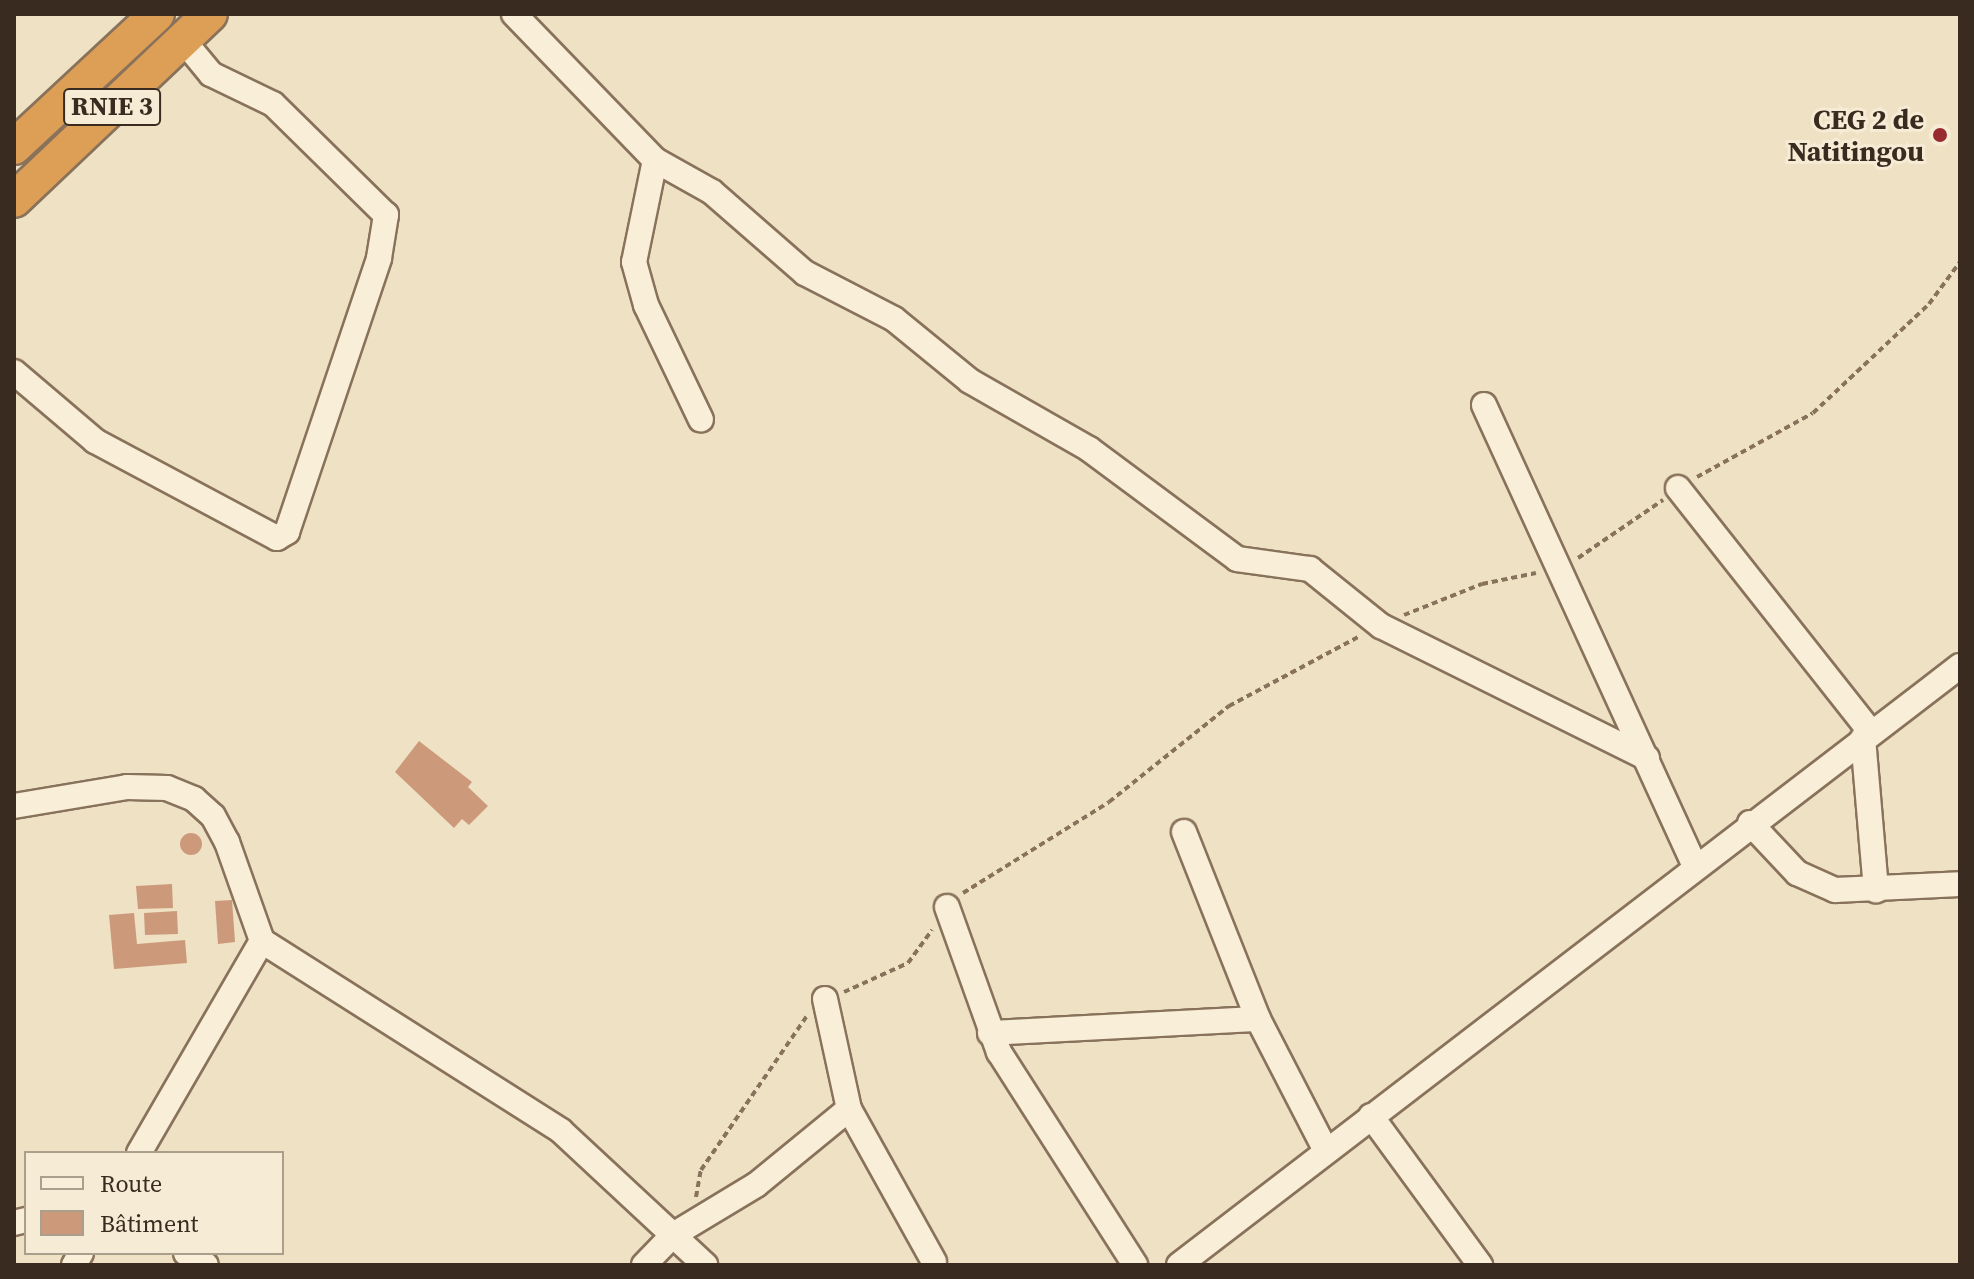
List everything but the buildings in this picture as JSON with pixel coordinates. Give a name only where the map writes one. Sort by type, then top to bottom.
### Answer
[{"type":"highway","name":"RNIE 3","points":[[14,147],[157,14]]},
{"type":"highway","name":"RNIE 3","points":[[14,200],[210,14]]},
{"type":"street","points":[[514,14],[655,160],[712,192],[805,273],[894,319],[970,381],[1089,449],[1237,559],[1310,569],[1381,626],[1647,758]]},
{"type":"street","points":[[14,372],[95,441],[277,538],[287,532],[379,258],[386,215],[273,104],[211,74],[183,40]]},
{"type":"street","points":[[655,160],[634,262],[646,305],[701,420]]},
{"type":"street","points":[[1484,405],[1694,864]]},
{"type":"street","points":[[1678,488],[1788,618],[1867,735],[1876,890]]},
{"type":"street","points":[[1179,1265],[1694,864],[1960,666]]},
{"type":"street","points":[[14,806],[127,787],[167,788],[194,799],[227,842],[262,941],[561,1131],[705,1265]]},
{"type":"street","points":[[1750,823],[1815,884],[1876,890],[1960,884]]},
{"type":"street","points":[[1184,832],[1258,1019],[1326,1151]]},
{"type":"street","points":[[947,907],[990,1033],[1135,1265]]},
{"type":"street","points":[[139,1148],[262,941]]},
{"type":"street","points":[[825,999],[849,1109],[933,1264]]},
{"type":"street","points":[[990,1033],[1258,1019]]},
{"type":"street","points":[[644,1265],[673,1235],[756,1185],[849,1109]]},
{"type":"street","points":[[1371,1116],[1480,1265]]},
{"type":"path","points":[[699,1219],[695,1189],[701,1170],[800,1023],[825,999],[908,963],[947,907],[1019,853],[1109,802],[1229,706],[1381,626],[1482,584],[1561,568],[1678,488],[1813,413],[1929,304],[1960,262]]},
{"type":"place","name":"CEG 2 de Natitingou","points":[[1940,135]]}]
